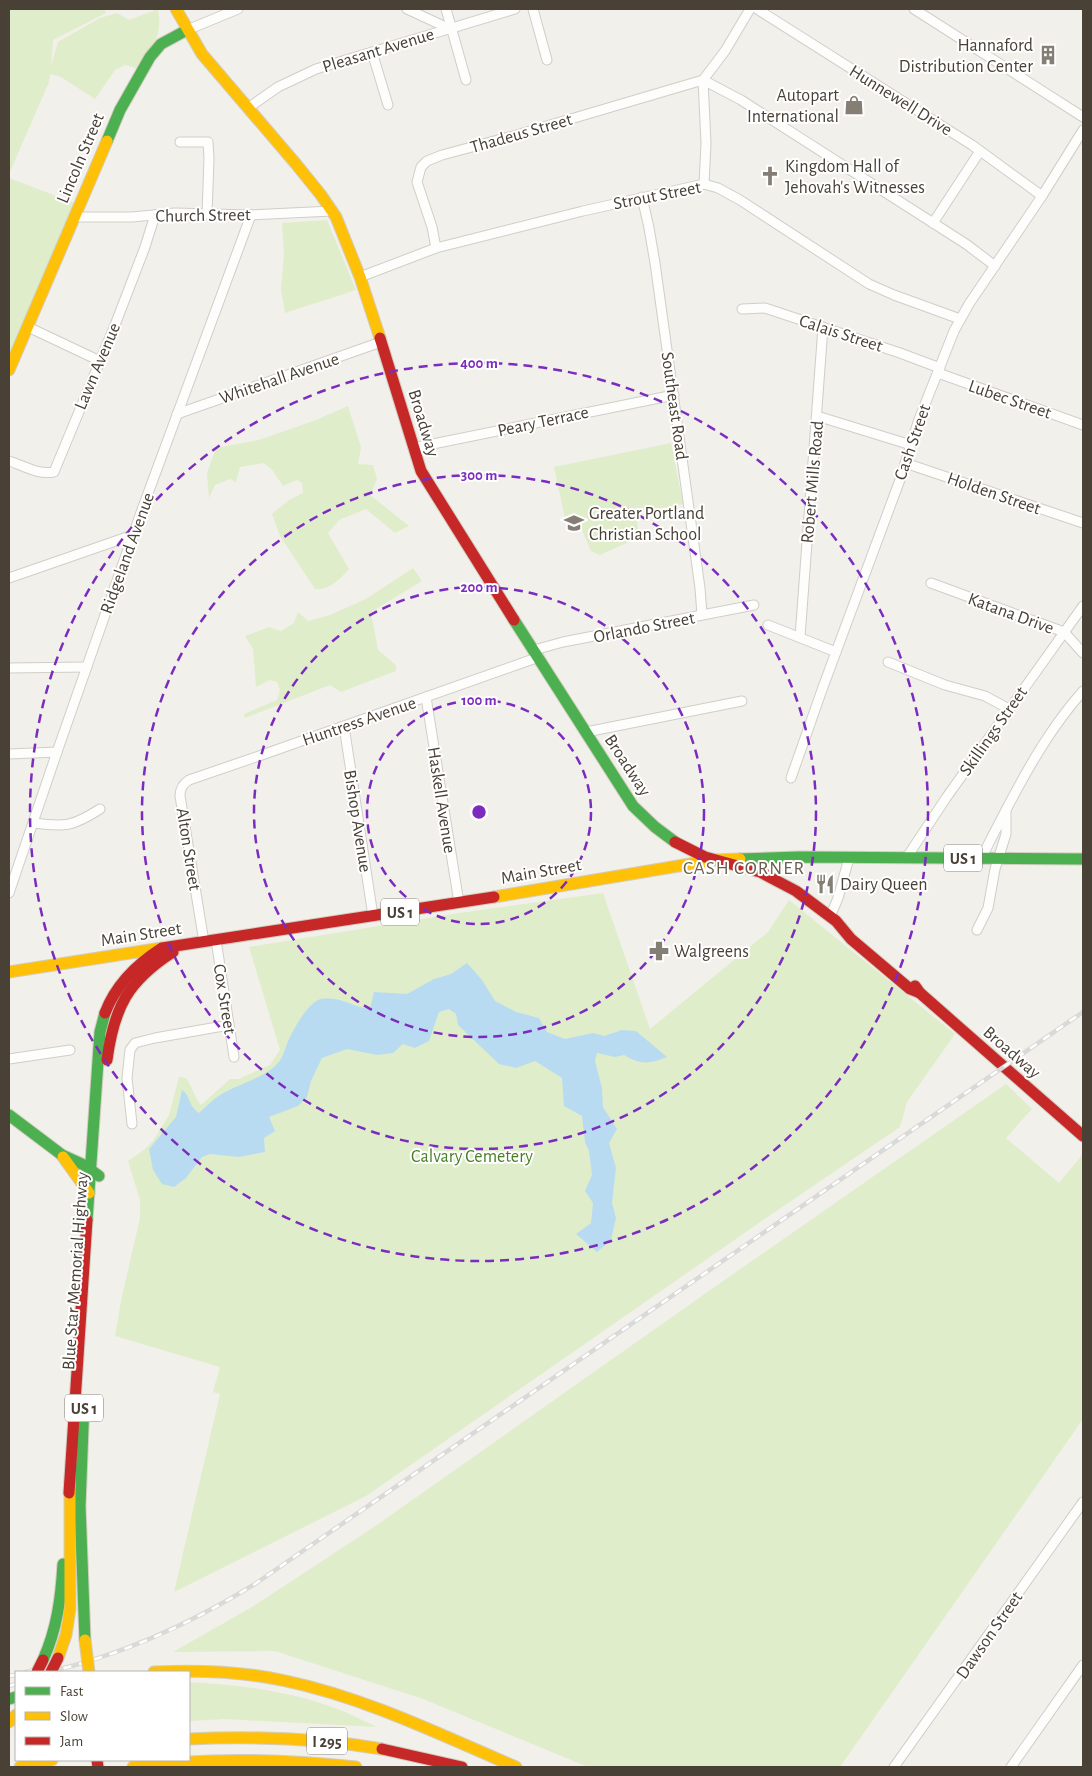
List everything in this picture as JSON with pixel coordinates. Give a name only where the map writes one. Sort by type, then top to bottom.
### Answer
[{"type":"main road","name":"Broadway","points":[[176,9],[202,54],[321,195],[332,211],[342,229],[360,278],[382,342],[413,448],[427,483],[610,772],[634,806],[645,819],[698,855],[772,877],[830,917],[848,933],[851,939],[910,989],[920,992],[965,1034],[1083,1136]]},
{"type":"main road","name":"Lincoln Street","points":[[9,370],[120,110],[140,72],[161,44],[187,30]]},
{"type":"main road","name":"Main Street","points":[[9,972],[459,903],[714,860],[771,857],[1083,859]]},
{"type":"main road","name":"Blue Star Memorial Highway","points":[[38,1671],[56,1625],[61,1600],[89,1193],[95,1173],[112,1027],[120,1004],[137,979],[153,964],[173,952],[200,942]]},
{"type":"main road","name":"Blue Star Memorial Highway","points":[[88,1671],[80,1506],[99,1044],[104,1016],[115,993],[131,971],[143,960],[162,948]]},
{"type":"main road","points":[[9,1115],[62,1155],[95,1173]]},
{"type":"main road","points":[[62,1155],[89,1193]]},
{"type":"main road","name":"US 1","points":[[52,1671],[66,1635],[70,1609],[70,1483]]},
{"type":"main road","points":[[190,1672],[234,1674],[277,1679],[309,1686],[363,1704],[516,1767]]},
{"type":"main road","name":"I 295","points":[[190,1739],[252,1737],[334,1742],[390,1750],[462,1767]]},
{"type":"main road","name":"I 295","points":[[133,1767],[190,1761],[246,1759],[301,1761],[356,1767]]},
{"type":"main road","points":[[20,1767],[47,1761]]},
{"type":"street","name":"Lincoln Street","points":[[187,30],[238,9]]},
{"type":"street","points":[[407,9],[450,28]]},
{"type":"street","points":[[446,9],[466,80]]},
{"type":"street","name":"Pleasant Avenue","points":[[248,108],[263,96],[300,75],[348,58],[515,9]]},
{"type":"street","points":[[533,9],[547,60]]},
{"type":"street","points":[[704,184],[706,144],[703,80],[725,51],[750,9]]},
{"type":"street","name":"Hunnewell Drive","points":[[757,9],[980,151],[1042,196]]},
{"type":"street","points":[[914,9],[1083,117]]},
{"type":"street","points":[[372,52],[388,105]]},
{"type":"street","points":[[703,80],[741,100],[966,244],[995,266]]},
{"type":"street","name":"Thadeus Street","points":[[436,248],[432,227],[417,182],[421,167],[427,161],[442,155],[703,80]]},
{"type":"street","name":"Cash Street","points":[[791,778],[911,445],[960,319],[1042,196],[1083,130]]},
{"type":"street","points":[[180,142],[208,142],[207,214]]},
{"type":"street","points":[[932,223],[980,151]]},
{"type":"street","name":"Strout Street","points":[[360,278],[436,248],[583,210],[704,184],[718,188],[740,200],[869,284],[894,296],[960,319]]},
{"type":"street","name":"Southeast Road","points":[[642,197],[649,228],[674,395],[700,588],[702,616]]},
{"type":"street","name":"Church Street","points":[[74,217],[251,215],[332,211]]},
{"type":"street","name":"Lawn Avenue","points":[[9,460],[44,474],[54,472],[145,247],[155,215]]},
{"type":"street","name":"Ridgeland Avenue","points":[[9,893],[56,752],[133,535],[188,381],[251,215]]},
{"type":"street","name":"Calais Street","points":[[742,309],[764,308],[823,327],[939,370]]},
{"type":"street","points":[[28,327],[100,361]]},
{"type":"street","name":"Robert Mills Road","points":[[800,637],[823,327]]},
{"type":"street","name":"Whitehall Avenue","points":[[177,414],[382,342]]},
{"type":"street","name":"Lubec Street","points":[[939,370],[1083,425]]},
{"type":"street","name":"Peary Terrace","points":[[413,448],[674,395]]},
{"type":"street","points":[[817,416],[911,445]]},
{"type":"street","name":"Holden Street","points":[[906,463],[1083,523]]},
{"type":"street","points":[[9,578],[133,535]]},
{"type":"street","name":"Katana Drive","points":[[931,583],[1064,632],[1083,653]]},
{"type":"street","name":"Orlando Street","points":[[536,654],[563,642],[754,606]]},
{"type":"street","name":"Skillings Street","points":[[907,858],[946,798],[1083,606]]},
{"type":"street","points":[[768,625],[836,652]]},
{"type":"street","name":"Huntress Avenue","points":[[182,786],[189,780],[426,697],[536,654]]},
{"type":"street","points":[[888,662],[945,685],[985,696],[1009,708]]},
{"type":"street","points":[[9,668],[87,667]]},
{"type":"street","points":[[982,858],[992,835],[1035,755],[1065,712],[1083,691]]},
{"type":"street","name":"Haskell Avenue","points":[[426,697],[459,903]]},
{"type":"street","points":[[586,732],[742,701]]},
{"type":"street","name":"Bishop Avenue","points":[[344,726],[373,916]]},
{"type":"street","points":[[9,754],[56,752]]},
{"type":"street","name":"Alton Street","points":[[182,786],[180,796],[200,942]]},
{"type":"street","points":[[33,823],[55,826],[69,825],[100,809]]},
{"type":"street","points":[[977,930],[988,908],[998,858],[1006,834],[1006,810]]},
{"type":"street","points":[[830,917],[838,898],[849,858]]},
{"type":"street","points":[[9,868],[18,865]]},
{"type":"street","name":"Cox Street","points":[[216,940],[234,1058]]},
{"type":"street","points":[[132,1124],[127,1078],[130,1050],[135,1044],[155,1038],[230,1025]]},
{"type":"street","points":[[9,1059],[70,1050]]},
{"type":"street","name":"Dawson Street","points":[[894,1767],[1083,1502]]},
{"type":"street","points":[[1011,1767],[1083,1665]]},
{"type":"green space","points":[[9,9],[104,9],[106,13],[53,40],[51,66],[58,42],[100,18],[117,13],[129,20],[158,9],[159,27],[155,41],[136,68],[125,65],[115,70],[95,99],[61,77],[50,74],[49,82],[9,174]]},
{"type":"green space","points":[[9,178],[80,205],[9,370]]},
{"type":"green space","points":[[327,220],[356,290],[285,313],[281,289],[284,255],[282,223]]},
{"type":"green space","points":[[348,406],[361,447],[358,464],[373,465],[377,479],[370,495],[409,526],[395,533],[366,509],[339,520],[328,533],[349,569],[330,586],[315,589],[280,536],[272,514],[289,500],[303,493],[302,483],[297,480],[283,486],[273,471],[264,463],[240,467],[236,482],[230,479],[215,485],[209,498],[207,473],[216,448],[259,440],[316,420]]},
{"type":"green space","points":[[671,443],[683,504],[635,514],[640,537],[600,555],[591,551],[580,525],[567,528],[554,467]]},
{"type":"green space","points":[[413,568],[422,581],[371,612],[378,650],[396,665],[396,671],[341,692],[330,685],[245,718],[244,714],[277,700],[280,690],[277,682],[270,680],[256,687],[253,649],[245,636],[269,627],[281,631],[294,623],[298,612],[308,621],[330,615],[366,599]]},
{"type":"green space","name":"Calvary Cemetery","points":[[603,893],[650,1029],[768,932],[789,900],[955,1034],[907,1102],[900,1127],[366,1496],[174,1592],[220,1394],[213,1392],[220,1367],[115,1336],[140,1218],[140,1200],[128,1161],[153,1141],[169,1115],[179,1077],[186,1078],[201,1105],[230,1079],[239,1079],[270,1065],[280,1050],[249,947],[459,913]]},
{"type":"green space","points":[[1006,1084],[1032,1109],[1006,1138],[1059,1183],[1083,1154],[1083,1419],[840,1767],[588,1767],[423,1699],[275,1651],[173,1652],[252,1607],[374,1527]]},
{"type":"green space","points":[[190,1682],[243,1687],[297,1696],[338,1709],[377,1727],[224,1719],[190,1721]]},
{"type":"water","points":[[467,963],[482,980],[495,1001],[516,1012],[539,1018],[547,1032],[565,1039],[593,1033],[604,1036],[622,1030],[636,1031],[667,1057],[655,1061],[640,1062],[624,1055],[615,1057],[597,1053],[595,1061],[602,1088],[603,1107],[617,1129],[609,1143],[616,1168],[612,1203],[616,1218],[611,1240],[597,1252],[576,1234],[591,1223],[593,1203],[585,1191],[592,1175],[582,1116],[564,1106],[562,1078],[535,1061],[516,1068],[499,1064],[458,1025],[456,1014],[449,1009],[439,1012],[429,1041],[415,1048],[403,1044],[393,1053],[377,1055],[347,1049],[322,1058],[311,1081],[307,1097],[298,1106],[269,1117],[275,1131],[264,1138],[265,1152],[239,1157],[210,1154],[202,1157],[186,1178],[174,1187],[162,1184],[153,1170],[149,1149],[176,1117],[182,1090],[199,1113],[220,1095],[272,1069],[282,1057],[289,1038],[306,1011],[316,1001],[327,998],[370,1009],[374,992],[407,994],[434,979],[451,974]]},
{"type":"railway","points":[[52,1671],[103,1657],[155,1637],[231,1599],[255,1584],[1083,1012]]},
{"type":"railway","points":[[30,1671],[55,1665]]},
{"type":"railway","points":[[9,1676],[15,1675]]},
{"type":"railway","points":[[9,1686],[15,1684]]},
{"type":"traffic: fast","points":[[107,141],[120,110],[150,57],[161,44],[187,30]]},
{"type":"traffic: fast","points":[[514,620],[633,806],[655,827],[675,842]]},
{"type":"traffic: fast","points":[[740,859],[799,857],[1083,859]]},
{"type":"traffic: fast","points":[[87,1220],[100,1032],[105,1013]]},
{"type":"traffic: fast","points":[[9,1115],[62,1155],[84,1165],[99,1176]]},
{"type":"traffic: fast","points":[[84,1401],[80,1506],[85,1640]]},
{"type":"traffic: fast","points":[[43,1660],[52,1637],[58,1613],[63,1564]]},
{"type":"traffic: fast","points":[[9,1699],[15,1697]]},
{"type":"traffic: slow","points":[[176,9],[202,54],[296,164],[336,217],[360,277],[380,338]]},
{"type":"traffic: slow","points":[[9,370],[107,141]]},
{"type":"traffic: slow","points":[[494,897],[714,860],[740,859]]},
{"type":"traffic: slow","points":[[9,972],[162,948]]},
{"type":"traffic: slow","points":[[63,1157],[89,1193]]},
{"type":"traffic: slow","points":[[58,1658],[66,1635],[70,1609],[70,1483]]},
{"type":"traffic: slow","points":[[85,1640],[89,1671]]},
{"type":"traffic: slow","points":[[190,1671],[236,1673],[316,1688],[403,1718],[516,1767]]},
{"type":"traffic: slow","points":[[9,1722],[15,1716]]},
{"type":"traffic: slow","points":[[190,1739],[286,1739],[334,1742],[382,1749]]},
{"type":"traffic: slow","points":[[133,1767],[217,1760],[300,1762],[356,1767]]},
{"type":"traffic: slow","points":[[20,1767],[47,1761]]},
{"type":"traffic: jam","points":[[380,338],[421,471],[514,620]]},
{"type":"traffic: jam","points":[[675,842],[705,857],[760,872],[796,891],[836,921],[851,939],[910,989],[920,993]]},
{"type":"traffic: jam","points":[[105,1013],[115,993],[128,976],[162,948],[494,897]]},
{"type":"traffic: jam","points":[[107,1060],[114,1025],[126,997],[145,974],[173,952]]},
{"type":"traffic: jam","points":[[915,986],[920,993],[1083,1136]]},
{"type":"traffic: jam","points":[[69,1493],[87,1220]]},
{"type":"traffic: jam","points":[[52,1671],[58,1658]]},
{"type":"traffic: jam","points":[[38,1671],[43,1660]]},
{"type":"traffic: jam","points":[[382,1749],[462,1767]]},
{"type":"traffic: jam","points":[[97,1761],[98,1767]]},
{"type":"place","name":"Hannaford Distribution Center","points":[[1048,55]]},
{"type":"place","name":"Autopart International","points":[[854,105]]},
{"type":"place","name":"Kingdom Hall of Jehovah's Witnesses","points":[[770,176]]},
{"type":"place","name":"Greater Portland Christian School","points":[[574,523]]},
{"type":"place","name":"Dairy Queen","points":[[825,884]]},
{"type":"place","name":"Walgreens","points":[[659,951]]},
{"type":"district","name":"CASH CORNER","points":[[744,867]]}]
